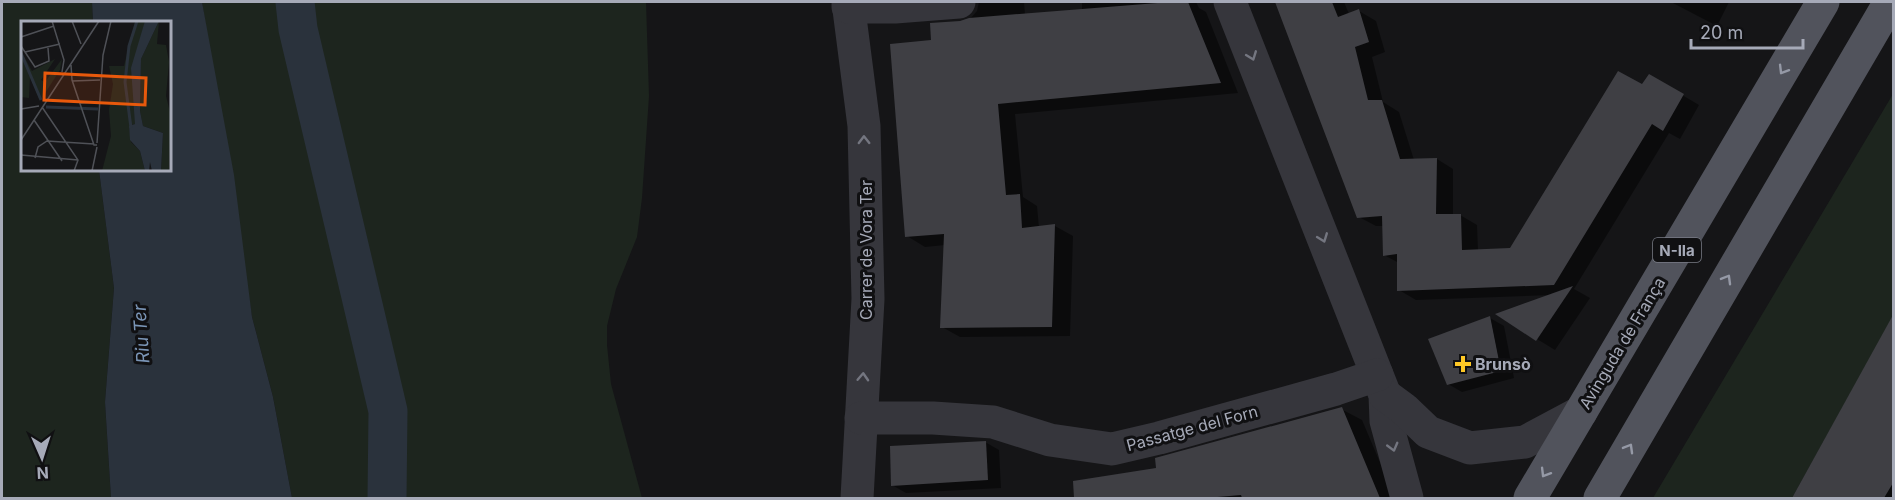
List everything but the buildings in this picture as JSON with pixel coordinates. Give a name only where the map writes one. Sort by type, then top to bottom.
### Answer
[{"type":"main road","name":"Avinguda de França","points":[[1530,498],[1823,2]]},
{"type":"main road","points":[[1600,498],[1890,2]]},
{"type":"street","points":[[848,4],[896,7],[959,2]]},
{"type":"street","points":[[1230,2],[1381,385],[1386,422],[1407,498]]},
{"type":"street","name":"Carrer de Vora Ter","points":[[848,4],[864,126],[868,299],[857,498]]},
{"type":"street","points":[[1381,385],[1428,432],[1470,448],[1526,442],[1581,412]]},
{"type":"street","name":"Passatge del Forn","points":[[861,418],[933,418],[993,422],[1050,440],[1112,449],[1325,392],[1381,385]]},
{"type":"shaded area","points":[[2,2],[92,2],[93,21],[21,21],[21,171],[99,171],[114,288],[105,402],[111,498],[2,498]]},
{"type":"shaded area","points":[[202,2],[646,2],[649,96],[642,198],[637,237],[616,289],[607,326],[611,384],[642,498],[292,498],[273,397],[252,317]]},
{"type":"shaded area","points":[[1893,94],[1893,322],[1891,321],[1792,498],[1653,498]]},
{"type":"water","name":"Riu Ter","points":[[92,2],[202,2],[234,175],[252,317],[273,397],[292,498],[111,498],[105,402],[114,288],[99,171],[171,171],[171,21],[93,21]]},
{"type":"waterway","points":[[295,2],[298,29],[388,411],[387,498]]},
{"type":"place","name":"Brunsò","points":[[1463,364]]}]
